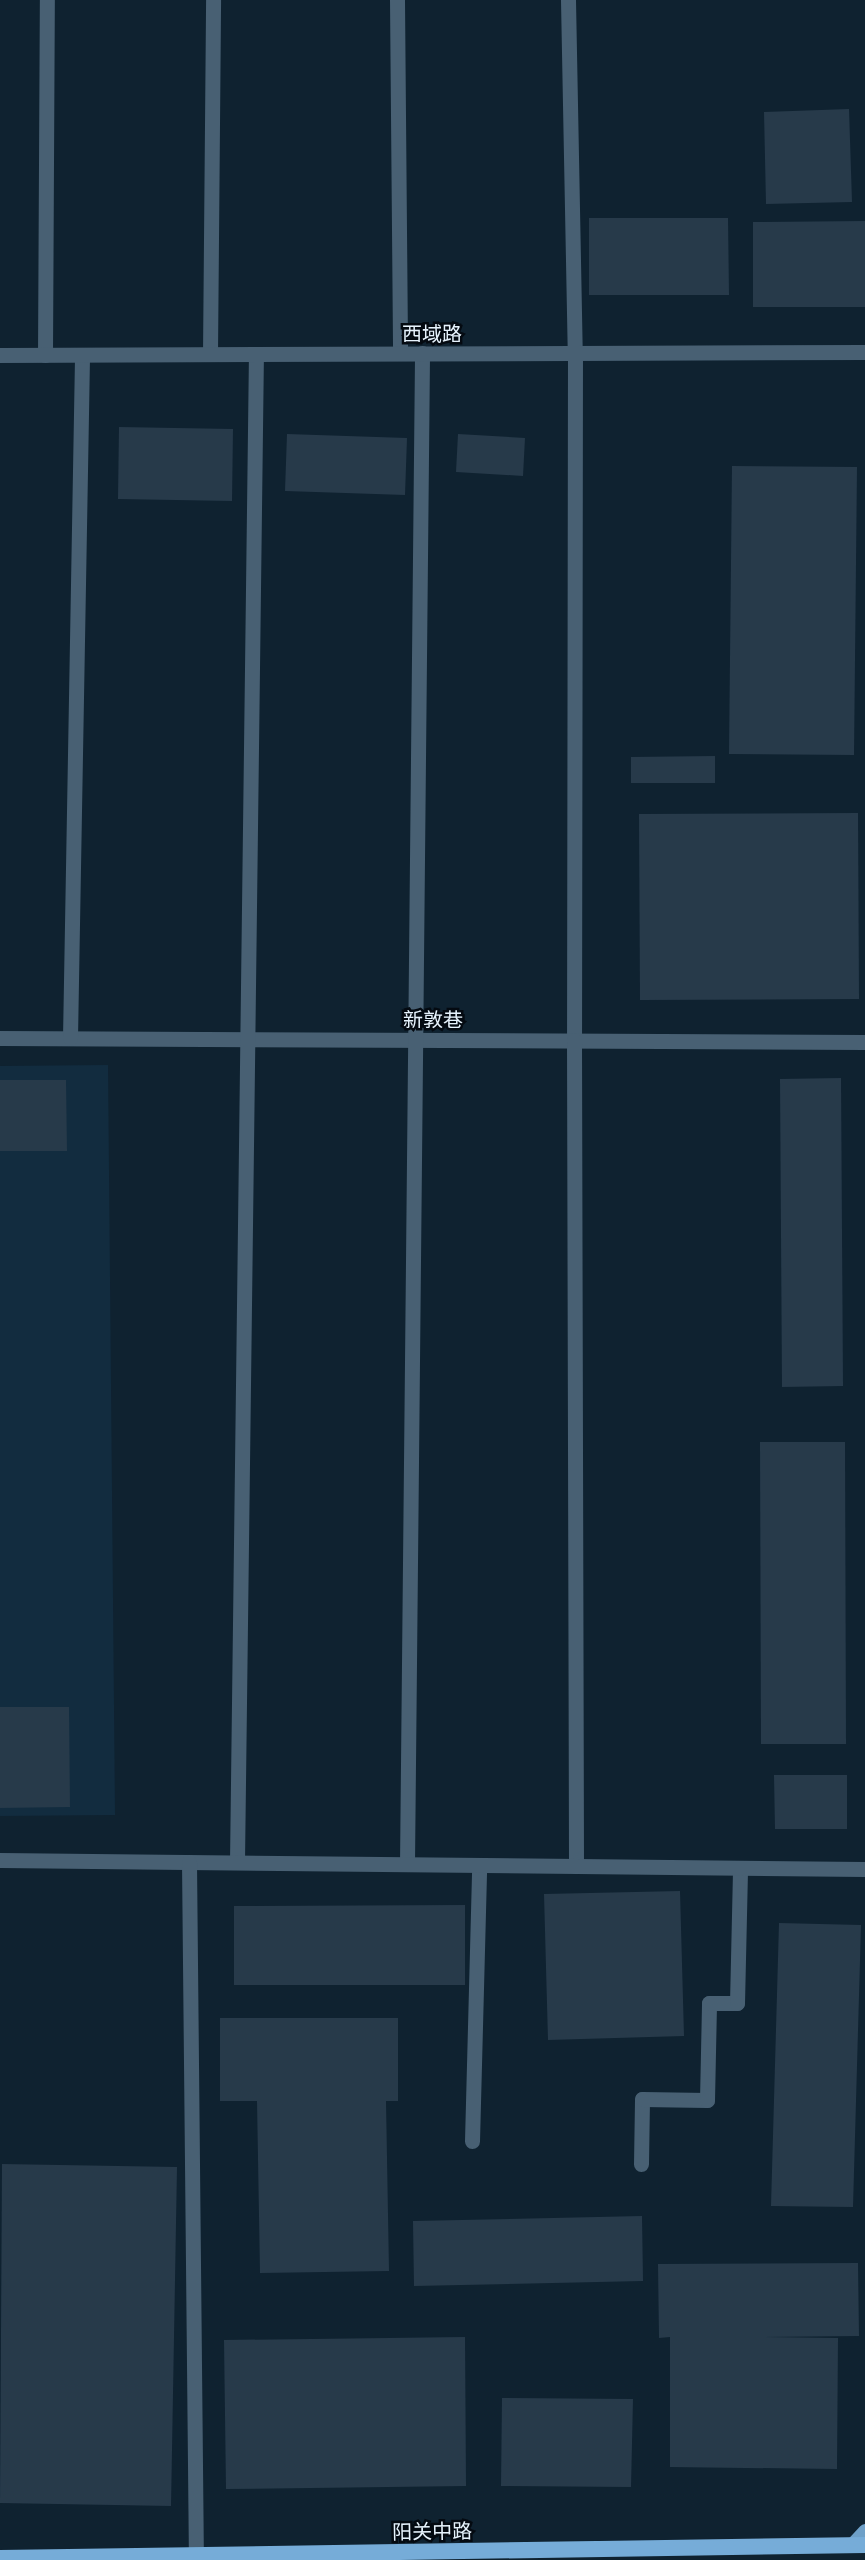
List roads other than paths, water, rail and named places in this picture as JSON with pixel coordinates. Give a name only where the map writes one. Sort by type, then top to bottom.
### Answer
[{"type":"highway","name":"阳关中路","points":[[0,2558],[196,2557],[858,2545]]},
{"type":"main road","points":[[858,2545],[865,2531]]},
{"type":"street","points":[[45,355],[47,0]]},
{"type":"street","points":[[210,354],[213,0]]},
{"type":"street","points":[[397,0],[400,353]]},
{"type":"street","points":[[568,0],[574,353],[576,1866]]},
{"type":"street","name":"西域路","points":[[0,355],[865,352]]},
{"type":"street","points":[[407,1864],[422,353]]},
{"type":"street","points":[[237,1862],[256,354]]},
{"type":"street","points":[[70,1038],[82,355]]},
{"type":"street","name":"新敦巷","points":[[0,1038],[865,1041]]},
{"type":"street","points":[[0,1860],[865,1869]]},
{"type":"street","points":[[189,1862],[196,2557]]},
{"type":"street","points":[[472,2141],[479,1865]]},
{"type":"street","points":[[641,2164],[642,2099],[707,2100],[709,2003],[737,2003],[740,1868]]}]
